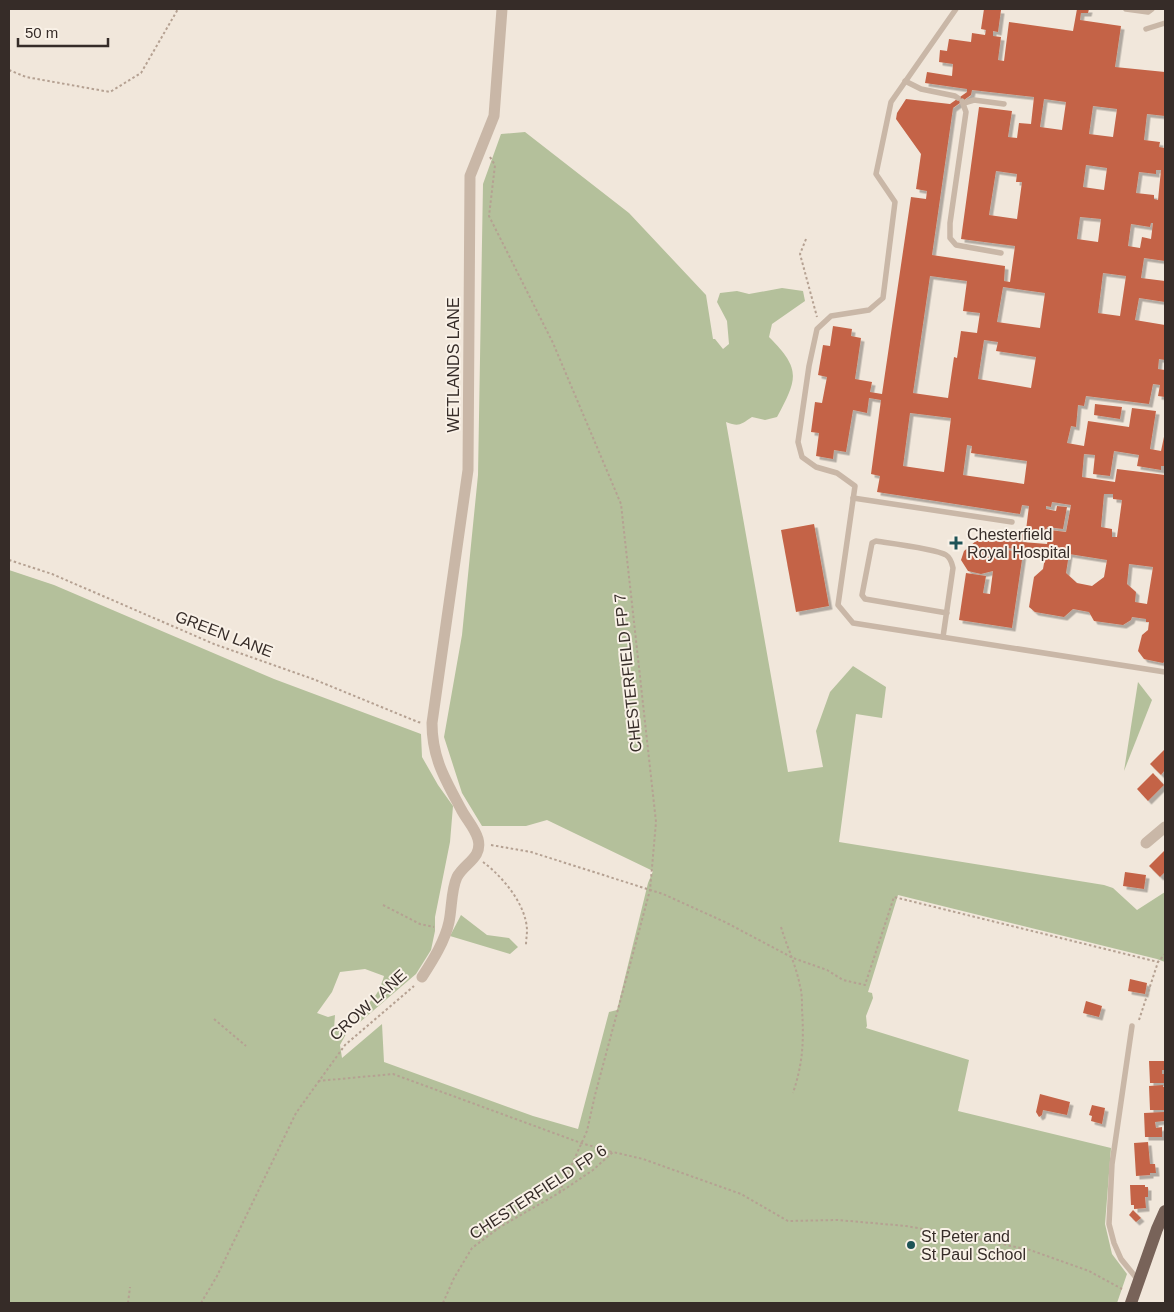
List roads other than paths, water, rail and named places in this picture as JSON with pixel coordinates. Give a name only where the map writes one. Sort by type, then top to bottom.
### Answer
[{"type":"main road","points":[[1132,1299],[1165,1211]]},
{"type":"street","name":"WETLANDS LANE","points":[[475,857],[479,844],[437,761],[434,752],[432,723],[468,470],[470,176],[494,116],[502,9]]},
{"type":"street","points":[[1146,843],[1165,827]]},
{"type":"street","name":"CROW LANE","points":[[422,977],[432,962],[446,930],[458,876],[475,857]]},
{"type":"lane","points":[[956,9],[891,102],[876,174],[895,202],[883,298],[869,310],[832,316],[819,327],[809,366],[798,442],[802,458],[816,466],[837,473],[855,486],[838,605],[853,623],[1165,672]]},
{"type":"lane","points":[[1126,9],[1148,12],[1152,9]]},
{"type":"lane","points":[[1146,30],[1165,23]]},
{"type":"lane","points":[[905,81],[921,89],[955,96],[961,101],[966,112],[950,223],[950,238],[956,245],[1001,253]]},
{"type":"lane","points":[[961,101],[974,100],[1004,104]]},
{"type":"lane","points":[[854,498],[1012,522]]},
{"type":"lane","points":[[943,637],[947,613],[953,568],[951,560],[946,554],[876,541],[872,543],[862,595],[865,599],[947,613]]},
{"type":"lane","points":[[1132,1026],[1112,1164],[1109,1224],[1121,1259],[1138,1280]]},
{"type":"place","name":"Chesterfield Royal Hospital","points":[[956,543]]},
{"type":"place","name":"St Peter and St Paul School","points":[[911,1245]]}]
